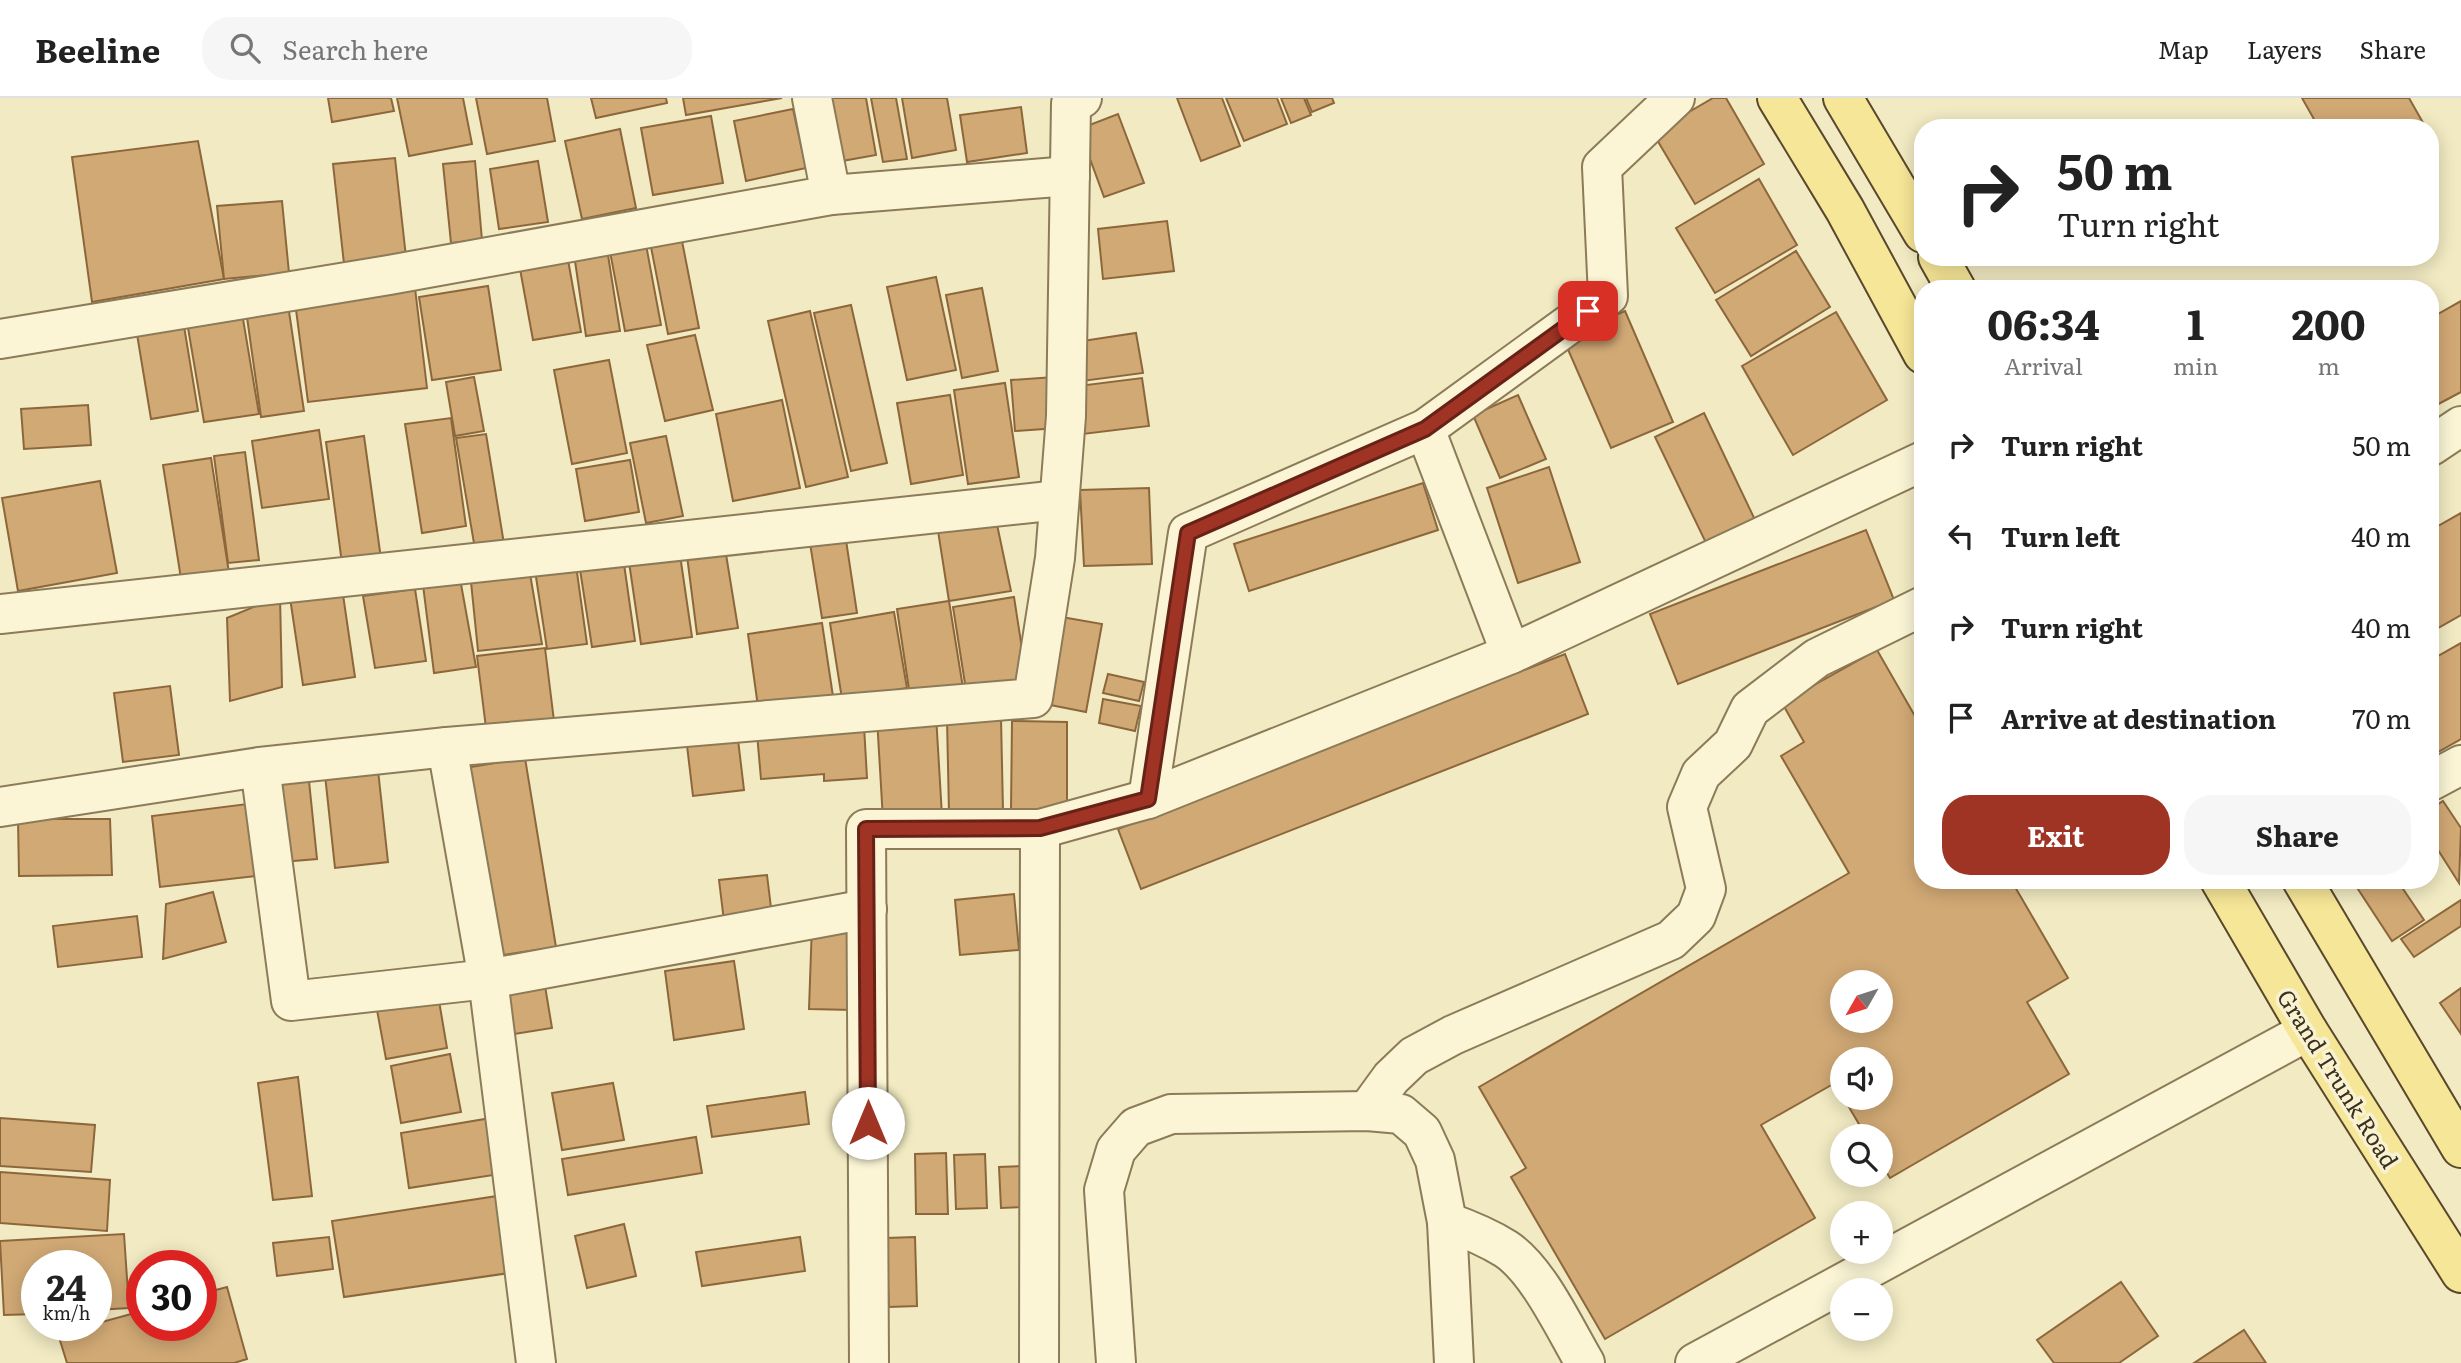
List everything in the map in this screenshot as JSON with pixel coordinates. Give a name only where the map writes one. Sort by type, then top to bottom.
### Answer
[{"type":"main road","points":[[1777,98],[1845,210],[1914,337]]},
{"type":"main road","points":[[1843,98],[1914,218]]},
{"type":"main road","name":"Grand Trunk Road","points":[[2225,889],[2308,1031],[2461,1273]]},
{"type":"main road","points":[[2307,889],[2461,1147]]},
{"type":"street","points":[[812,98],[831,195]]},
{"type":"street","points":[[0,807],[260,767],[447,747],[1033,698],[1055,558],[1066,416],[1071,104],[1082,98]]},
{"type":"street","points":[[1148,799],[1188,533],[1425,429],[1608,296],[1602,167],[1675,98]]},
{"type":"street","points":[[0,339],[389,275],[831,195],[1070,176]]},
{"type":"street","points":[[1425,429],[1511,654]]},
{"type":"street","points":[[869,1363],[866,829],[1040,828],[1148,799],[1511,654],[1914,465]]},
{"type":"street","points":[[0,614],[1059,500]]},
{"type":"street","points":[[1367,1111],[1391,1078],[1414,1056],[1453,1035],[1671,940],[1696,916],[1706,889],[1687,807],[1701,774],[1733,744],[1749,709],[1817,658],[1914,611]]},
{"type":"street","points":[[447,747],[488,979],[536,1363]]},
{"type":"street","points":[[2439,777],[2461,765]]},
{"type":"street","points":[[260,767],[291,1001],[488,979],[867,909]]},
{"type":"street","points":[[1039,1363],[1040,828]]},
{"type":"street","points":[[1695,1363],[2308,1031]]},
{"type":"street","points":[[1116,1363],[1104,1190],[1116,1150],[1136,1127],[1171,1114],[1367,1111],[1401,1114],[1422,1132],[1435,1160],[1447,1222],[1454,1363]]},
{"type":"street","points":[[1447,1222],[1479,1233],[1508,1250],[1533,1275],[1585,1363]]},
{"type":"building","points":[[328,98],[391,98],[394,111],[332,122]]},
{"type":"building","points":[[397,98],[463,98],[472,144],[409,156]]},
{"type":"building","points":[[476,98],[547,98],[555,141],[487,154]]},
{"type":"building","points":[[591,98],[666,98],[667,103],[596,118]]},
{"type":"building","points":[[683,98],[782,98],[686,115]]},
{"type":"building","points":[[830,98],[866,98],[876,155],[842,161]]},
{"type":"building","points":[[871,98],[896,98],[907,159],[883,162]]},
{"type":"building","points":[[902,98],[947,98],[956,150],[912,158]]},
{"type":"building","points":[[1177,98],[1222,98],[1240,146],[1201,161]]},
{"type":"building","points":[[1226,98],[1277,98],[1287,124],[1244,141]]},
{"type":"building","points":[[1281,98],[1304,98],[1311,115],[1291,123]]},
{"type":"building","points":[[1306,98],[1332,98],[1334,103],[1312,112]]},
{"type":"building","points":[[1713,98],[1726,98],[1764,164],[1695,204],[1653,133]]},
{"type":"building","points":[[2302,98],[2409,98],[2421,119],[2314,119]]},
{"type":"building","points":[[1021,107],[1027,153],[967,162],[960,115]]},
{"type":"building","points":[[793,109],[806,168],[746,181],[734,121]]},
{"type":"building","points":[[1118,114],[1144,183],[1104,197],[1079,129]]},
{"type":"building","points":[[711,116],[723,183],[653,195],[641,128]]},
{"type":"building","points":[[620,129],[636,208],[582,219],[565,141]]},
{"type":"building","points":[[198,141],[224,279],[92,302],[72,157]]},
{"type":"building","points":[[395,158],[407,266],[345,273],[333,164]]},
{"type":"building","points":[[475,161],[482,240],[451,243],[443,164]]},
{"type":"building","points":[[538,161],[548,222],[499,229],[490,169]]},
{"type":"building","points":[[1759,179],[1797,245],[1715,293],[1676,228]]},
{"type":"building","points":[[282,201],[289,273],[224,279],[217,206]]},
{"type":"building","points":[[1167,221],[1174,271],[1103,279],[1098,229]]},
{"type":"building","points":[[644,234],[661,325],[625,331],[608,241]]},
{"type":"building","points":[[682,241],[699,328],[668,334],[651,247]]},
{"type":"building","points":[[1796,251],[1830,307],[1751,356],[1716,300]]},
{"type":"building","points":[[608,255],[620,331],[586,336],[575,261]]},
{"type":"building","points":[[568,260],[581,332],[533,340],[520,269]]},
{"type":"building","points":[[936,277],[956,370],[907,380],[887,287]]},
{"type":"building","points":[[488,286],[501,370],[432,380],[419,297]]},
{"type":"building","points":[[415,288],[427,388],[308,402],[295,302]]},
{"type":"building","points":[[982,288],[998,371],[962,378],[946,295]]},
{"type":"building","points":[[2461,301],[2461,392],[2439,404],[2439,313]]},
{"type":"building","points":[[288,305],[304,411],[261,417],[246,310]]},
{"type":"building","points":[[851,305],[887,463],[851,471],[814,313]]},
{"type":"building","points":[[241,307],[259,414],[204,422],[186,316]]},
{"type":"building","points":[[810,311],[848,477],[806,487],[768,321]]},
{"type":"building","points":[[1625,311],[1673,422],[1611,448],[1563,338]]},
{"type":"building","points":[[1836,312],[1887,400],[1793,455],[1742,366]]},
{"type":"building","points":[[182,314],[198,411],[151,419],[135,322]]},
{"type":"building","points":[[1136,333],[1143,373],[1075,382],[1069,343]]},
{"type":"building","points":[[695,335],[713,410],[665,421],[647,345]]},
{"type":"building","points":[[609,360],[627,453],[572,464],[554,370]]},
{"type":"building","points":[[474,377],[484,431],[455,436],[446,382]]},
{"type":"building","points":[[1054,377],[1058,428],[1015,431],[1011,380]]},
{"type":"building","points":[[1142,378],[1149,426],[1083,434],[1078,386]]},
{"type":"building","points":[[1005,383],[1019,477],[968,484],[954,390]]},
{"type":"building","points":[[950,395],[963,475],[911,484],[897,403]]},
{"type":"building","points":[[1518,395],[1546,459],[1500,478],[1473,415]]},
{"type":"building","points":[[782,400],[800,488],[733,501],[716,414]]},
{"type":"building","points":[[88,405],[91,445],[24,449],[21,409]]},
{"type":"building","points":[[1704,413],[1756,522],[1707,545],[1655,437]]},
{"type":"building","points":[[451,418],[466,526],[422,533],[405,424]]},
{"type":"building","points":[[319,430],[329,499],[262,508],[252,441]]},
{"type":"building","points":[[486,434],[504,544],[475,549],[456,438]]},
{"type":"building","points":[[364,436],[382,566],[343,571],[326,442]]},
{"type":"building","points":[[666,436],[683,516],[646,523],[630,443]]},
{"type":"building","points":[[245,452],[259,560],[228,563],[214,456]]},
{"type":"building","points":[[211,458],[230,579],[182,585],[163,465]]},
{"type":"building","points":[[630,460],[639,512],[585,521],[576,469]]},
{"type":"building","points":[[1549,467],[1580,562],[1518,583],[1487,488]]},
{"type":"building","points":[[100,481],[117,573],[18,591],[2,498]]},
{"type":"building","points":[[1423,483],[1438,530],[1249,591],[1234,544]]},
{"type":"building","points":[[1149,488],[1152,564],[1084,566],[1080,490]]},
{"type":"building","points":[[2461,513],[2461,615],[2439,627],[2439,525]]},
{"type":"building","points":[[995,515],[1011,591],[949,601],[936,518]]},
{"type":"building","points":[[844,527],[857,613],[822,618],[808,531]]},
{"type":"building","points":[[1866,530],[1894,600],[1678,684],[1650,614]]},
{"type":"building","points":[[724,542],[738,628],[697,634],[686,548]]},
{"type":"building","points":[[680,555],[692,637],[641,644],[629,562]]},
{"type":"building","points":[[623,557],[635,641],[592,647],[579,563]]},
{"type":"building","points":[[575,558],[587,644],[547,649],[534,564]]},
{"type":"building","points":[[528,562],[542,644],[478,651],[470,572]]},
{"type":"building","points":[[459,573],[476,667],[434,673],[422,577]]},
{"type":"building","points":[[341,581],[355,677],[303,685],[289,591]]},
{"type":"building","points":[[415,589],[426,661],[375,668],[363,596]]},
{"type":"building","points":[[280,596],[282,687],[230,701],[227,618]]},
{"type":"building","points":[[1014,597],[1027,681],[966,690],[953,607]]},
{"type":"building","points":[[949,601],[963,688],[910,696],[897,609]]},
{"type":"building","points":[[894,612],[907,688],[842,699],[830,623]]},
{"type":"building","points":[[1056,616],[1102,624],[1086,712],[1040,703]]},
{"type":"building","points":[[822,623],[834,703],[759,714],[748,634]]},
{"type":"building","points":[[2461,643],[2461,739],[2439,751],[2439,655]]},
{"type":"building","points":[[545,648],[555,729],[487,736],[477,656]]},
{"type":"building","points":[[1877,650],[1914,714],[1914,889],[2016,889],[2068,978],[2027,1002],[2069,1074],[1893,1176],[1893,1124],[1859,1124],[1851,1110],[1893,1110],[1893,1047],[1830,1047],[1830,1086],[1761,1125],[1815,1218],[1605,1339],[1511,1177],[1526,1168],[1479,1087],[1849,873],[1781,756],[1804,742],[1782,703]]},
{"type":"building","points":[[1565,654],[1588,714],[1141,889],[1118,829]]},
{"type":"building","points":[[1108,674],[1144,682],[1139,701],[1103,693]]},
{"type":"building","points":[[170,686],[179,755],[123,762],[114,693]]},
{"type":"building","points":[[1103,699],[1141,706],[1135,731],[1099,723]]},
{"type":"building","points":[[936,715],[942,816],[883,820],[877,718]]},
{"type":"building","points":[[1001,718],[1003,811],[949,813],[947,719]]},
{"type":"building","points":[[1012,721],[1067,722],[1067,811],[1011,810]]},
{"type":"building","points":[[864,726],[867,778],[824,781],[824,774],[761,779],[757,734]]},
{"type":"building","points":[[737,731],[744,790],[693,796],[686,737]]},
{"type":"building","points":[[525,758],[556,947],[496,956],[465,768]]},
{"type":"building","points":[[378,770],[388,862],[335,868],[325,775]]},
{"type":"building","points":[[308,771],[317,859],[282,862],[272,774]]},
{"type":"building","points":[[2443,801],[2461,828],[2459,883],[2439,852],[2439,804]]},
{"type":"building","points":[[255,803],[264,875],[160,887],[152,816]]},
{"type":"building","points":[[18,819],[110,819],[112,875],[19,876]]},
{"type":"building","points":[[767,875],[772,916],[724,921],[719,880]]},
{"type":"building","points":[[2358,889],[2403,889],[2424,920],[2392,941]]},
{"type":"building","points":[[213,892],[226,942],[163,959],[166,904]]},
{"type":"building","points":[[1014,894],[1019,950],[960,955],[955,900]]},
{"type":"building","points":[[2461,900],[2461,926],[2414,957],[2401,939]]},
{"type":"building","points":[[137,916],[142,957],[58,967],[53,926]]},
{"type":"building","points":[[812,924],[856,926],[853,1010],[809,1009]]},
{"type":"building","points":[[734,961],[744,1029],[674,1040],[665,971]]},
{"type":"building","points":[[545,986],[552,1028],[508,1035],[501,993]]},
{"type":"building","points":[[2461,988],[2461,1034],[2440,1003]]},
{"type":"building","points":[[437,989],[447,1048],[386,1059],[375,999]]},
{"type":"building","points":[[450,1054],[461,1112],[401,1123],[391,1066]]},
{"type":"building","points":[[298,1077],[312,1196],[273,1200],[258,1083]]},
{"type":"building","points":[[613,1083],[624,1140],[562,1150],[552,1093]]},
{"type":"building","points":[[805,1092],[809,1124],[712,1137],[707,1106]]},
{"type":"building","points":[[0,1118],[95,1125],[91,1172],[0,1166]]},
{"type":"building","points":[[491,1118],[500,1174],[409,1188],[401,1133]]},
{"type":"building","points":[[696,1137],[702,1173],[568,1195],[562,1159]]},
{"type":"building","points":[[946,1153],[948,1214],[916,1214],[915,1154]]},
{"type":"building","points":[[985,1154],[987,1208],[956,1209],[954,1155]]},
{"type":"building","points":[[1021,1166],[1022,1207],[1001,1208],[999,1167]]},
{"type":"building","points":[[0,1172],[110,1180],[107,1231],[0,1223]]},
{"type":"building","points":[[504,1195],[516,1272],[344,1297],[332,1221]]},
{"type":"building","points":[[624,1224],[636,1276],[587,1288],[575,1236]]},
{"type":"building","points":[[124,1234],[126,1308],[112,1309],[112,1250],[21,1250],[21,1314],[4,1315],[0,1241]]},
{"type":"building","points":[[329,1237],[333,1269],[277,1276],[273,1243]]},
{"type":"building","points":[[800,1237],[805,1271],[702,1286],[696,1252]]},
{"type":"building","points":[[915,1237],[917,1306],[889,1307],[886,1238]]},
{"type":"building","points":[[2121,1282],[2158,1336],[2119,1363],[2054,1363],[2037,1340]]},
{"type":"building","points":[[227,1287],[247,1359],[234,1363],[67,1363],[60,1341],[112,1341],[112,1319],[126,1315],[126,1341],[217,1341],[217,1290]]},
{"type":"building","points":[[2244,1330],[2266,1363],[2194,1363]]},
{"type":"route","points":[[868,1123],[866,829],[1040,828],[1148,799],[1188,533],[1425,429],[1588,311]]}]
